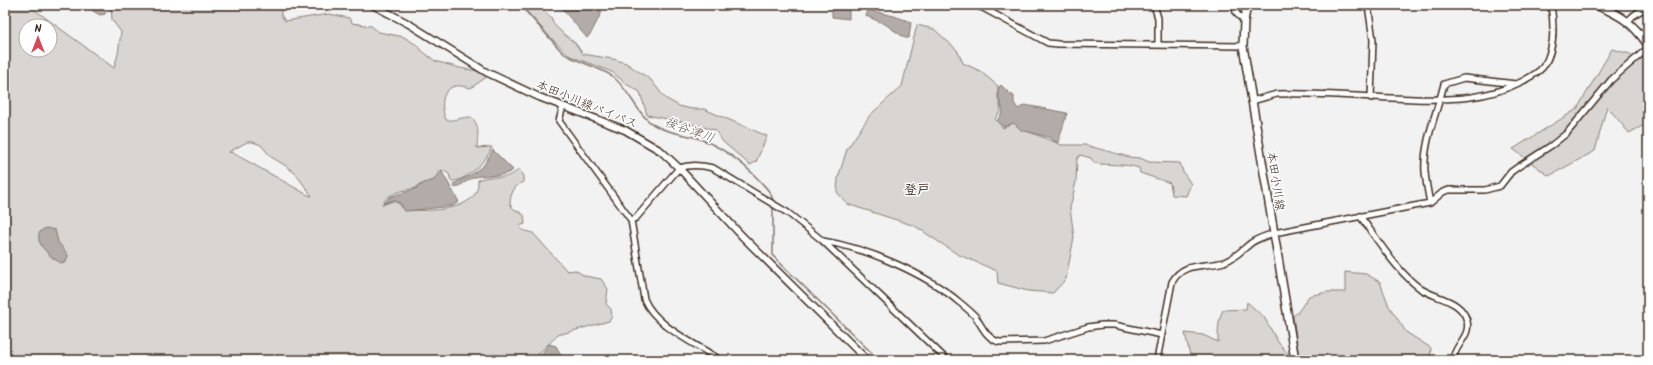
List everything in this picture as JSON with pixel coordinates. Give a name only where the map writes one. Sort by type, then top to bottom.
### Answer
[{"type":"main road","name":"本田小川線","points":[[1247,5],[1244,20],[1243,46],[1295,360]]},
{"type":"main road","points":[[1596,5],[1615,13],[1628,21],[1648,47]]},
{"type":"street","name":"本田小川線バイパス","points":[[373,5],[409,24],[486,72],[539,97],[631,133],[661,151],[679,168],[742,236],[867,360]]},
{"type":"street","points":[[974,5],[983,8],[1048,43],[1243,46]]},
{"type":"street","points":[[1154,5],[1158,18],[1158,45]]},
{"type":"street","points":[[1235,5],[1236,13],[1244,20]]},
{"type":"street","points":[[1368,5],[1373,40],[1371,98]]},
{"type":"street","points":[[1252,101],[1277,94],[1292,93],[1371,98],[1440,99],[1496,93],[1517,84],[1536,73],[1547,60],[1553,36],[1554,22],[1551,5]]},
{"type":"street","points":[[1628,21],[1634,14],[1642,9],[1648,8]]},
{"type":"street","points":[[1157,360],[1169,292],[1176,275],[1189,268],[1224,262],[1237,256],[1257,239],[1274,233],[1430,203],[1443,192],[1449,190],[1485,190],[1500,186],[1511,172],[1552,145],[1566,133],[1611,80],[1648,47]]},
{"type":"street","points":[[1430,203],[1425,172],[1425,157],[1444,84],[1464,78],[1517,84]]},
{"type":"street","points":[[563,106],[559,121],[631,220],[644,299],[649,309],[661,323],[720,360]]},
{"type":"street","points":[[631,220],[636,218],[679,168],[687,165],[700,165],[713,168],[788,213],[823,241],[947,360]]},
{"type":"street","points":[[1360,216],[1410,280],[1430,294],[1457,305],[1464,314],[1467,320],[1467,333],[1455,352],[1453,360]]},
{"type":"street","points":[[823,241],[854,247],[893,263],[948,293],[973,315],[992,340],[998,342],[1044,341],[1088,327],[1102,325],[1114,325],[1162,335]]},
{"type":"shaded area","points":[[5,5],[28,5],[46,18],[18,18],[18,58],[58,58],[58,27],[114,68],[118,54],[121,32],[112,20],[111,5],[281,5],[281,15],[285,21],[329,14],[349,18],[352,23],[371,26],[379,32],[404,37],[417,45],[435,61],[460,68],[484,72],[488,76],[471,88],[455,86],[450,88],[444,96],[443,111],[446,120],[471,117],[474,120],[478,131],[477,148],[492,147],[486,158],[481,164],[463,178],[451,181],[449,174],[442,170],[438,173],[433,183],[418,185],[416,188],[396,193],[387,198],[382,205],[393,201],[400,204],[403,210],[438,210],[450,208],[471,199],[477,191],[478,180],[488,177],[509,176],[519,169],[523,176],[523,182],[513,191],[510,205],[524,215],[525,224],[519,226],[522,230],[533,233],[567,271],[575,270],[585,276],[601,279],[608,289],[606,304],[611,309],[612,317],[609,321],[558,335],[538,354],[534,360],[5,360]],"holes":[[[247,142],[253,142],[261,145],[271,157],[295,173],[312,196],[229,152]]]},
{"type":"shaded area","points":[[90,5],[105,5],[105,14],[100,15],[93,11]]},
{"type":"shaded area","points":[[521,5],[537,5],[551,17],[555,26],[575,43],[583,54],[613,59],[626,63],[651,80],[665,98],[679,106],[692,109],[704,109],[767,136],[756,162],[750,165],[723,142],[715,130],[647,115],[640,92],[626,84],[612,72],[570,56],[550,37]]},
{"type":"shaded area","points":[[559,5],[592,5],[602,12],[587,38]]},
{"type":"shaded area","points":[[832,5],[849,5],[849,19],[832,17]]},
{"type":"shaded area","points":[[868,10],[894,16],[911,22],[909,38],[905,38],[885,24],[866,16]]},
{"type":"shaded area","points":[[917,25],[934,29],[957,50],[963,63],[980,71],[998,86],[998,98],[1001,110],[995,119],[1003,128],[1015,122],[1022,129],[1062,145],[1085,145],[1129,157],[1140,158],[1149,162],[1180,163],[1183,172],[1191,184],[1186,196],[1172,195],[1170,183],[1140,173],[1139,168],[1094,163],[1091,158],[1080,155],[1077,159],[1076,182],[1070,208],[1074,237],[1066,279],[1053,293],[1028,291],[998,283],[997,271],[957,254],[915,226],[847,204],[837,192],[838,178],[847,149],[870,115],[902,86]]},
{"type":"shaded area","points":[[1612,49],[1648,59],[1648,123],[1629,133],[1607,106],[1595,151],[1549,176],[1513,149],[1577,109]]},
{"type":"shaded area","points":[[1001,85],[1014,96],[1014,103],[1018,109],[1025,105],[1067,113],[1058,143],[1048,137],[1021,130],[1014,123],[1004,127],[997,121],[1003,111],[999,99],[998,88]]},
{"type":"shaded area","points":[[493,150],[513,170],[500,175],[475,177],[455,188],[453,184],[471,175],[484,165]]},
{"type":"shaded area","points":[[442,172],[459,202],[452,206],[405,211],[400,203],[393,200],[383,204],[390,197],[415,189],[424,183],[434,180]]},
{"type":"shaded area","points":[[46,228],[55,230],[58,242],[68,255],[67,260],[62,263],[52,257],[42,247],[39,241],[40,231]]},
{"type":"shaded area","points":[[1345,272],[1366,274],[1380,282],[1389,306],[1406,332],[1431,348],[1430,360],[1191,360],[1185,333],[1203,335],[1218,342],[1219,321],[1223,310],[1246,309],[1247,302],[1264,317],[1278,342],[1289,355],[1298,351],[1293,316],[1298,312],[1309,296],[1327,292],[1345,292]]},
{"type":"shaded area","points":[[549,344],[556,346],[564,360],[537,360]]},
{"type":"waterway","name":"後谷津川","points":[[520,5],[563,53],[612,76],[618,81],[638,109],[656,126],[706,141],[731,155],[746,167],[766,188],[772,196],[773,203]]},
{"type":"waterway","name":"後谷津川","points":[[773,206],[773,256],[879,360]]},
{"type":"district","name":"登戸","points":[[917,189]]}]
